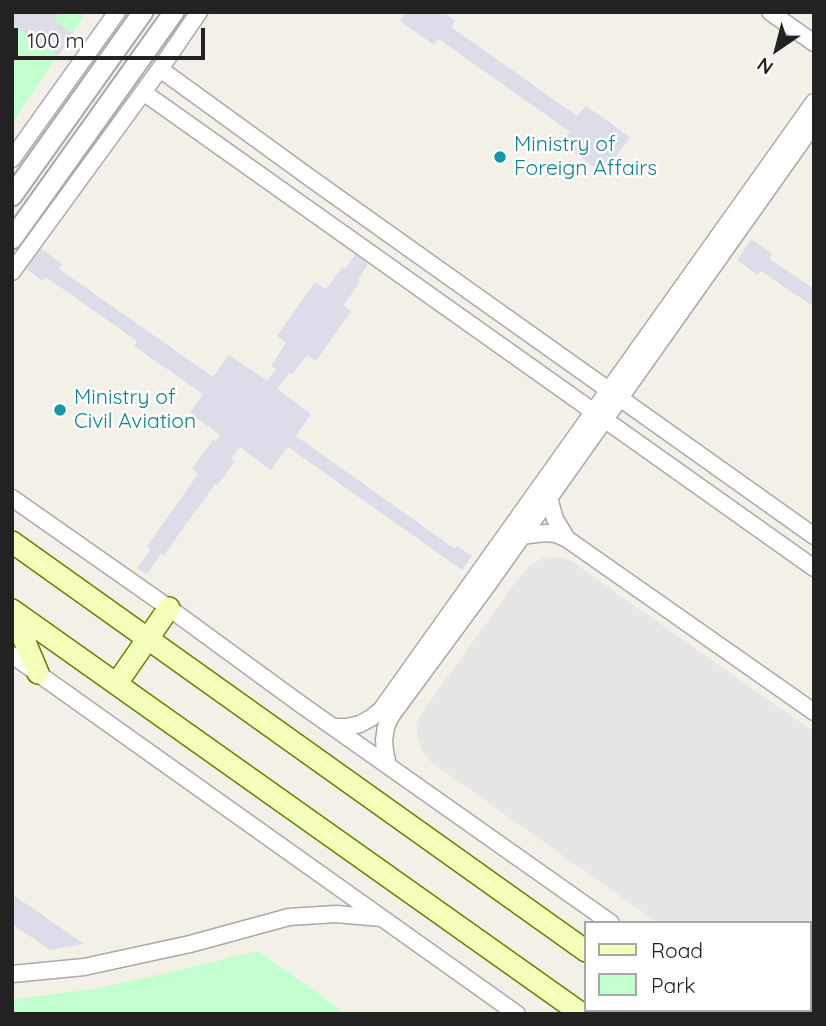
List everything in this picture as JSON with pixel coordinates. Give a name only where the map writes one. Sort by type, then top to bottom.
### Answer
[{"type":"main road","points":[[12,542],[584,950]]},
{"type":"main road","points":[[117,683],[169,607]]},
{"type":"main road","points":[[12,611],[38,673]]},
{"type":"main road","points":[[12,611],[582,1014]]},
{"type":"street","points":[[12,159],[117,12]]},
{"type":"street","points":[[12,196],[143,12]]},
{"type":"street","points":[[12,239],[174,12]]},
{"type":"street","points":[[12,272],[199,12]]},
{"type":"street","points":[[770,12],[814,43]]},
{"type":"street","points":[[160,69],[814,536]]},
{"type":"street","points":[[143,92],[814,568]]},
{"type":"street","points":[[614,395],[814,102]]},
{"type":"street","points":[[333,727],[360,724],[382,710],[814,124]]},
{"type":"street","points":[[388,765],[384,740],[391,716],[549,498],[599,416]]},
{"type":"street","points":[[12,498],[608,921]]},
{"type":"street","points":[[549,498],[555,519],[567,539]]},
{"type":"street","points":[[521,536],[545,533],[567,539],[814,712]]},
{"type":"street","points":[[12,655],[517,1014]]},
{"type":"street","points":[[12,974],[85,967],[190,944],[289,917],[336,914],[384,919]]},
{"type":"green space","points":[[12,12],[87,12],[12,123]]},
{"type":"green space","points":[[258,951],[347,1014],[12,1014],[12,999],[94,989]]},
{"type":"shaded area","points":[[12,12],[59,12],[54,20],[73,34],[58,56],[12,24]]},
{"type":"shaded area","points":[[400,12],[443,12],[455,21],[451,27],[577,116],[586,106],[630,137],[604,174],[562,144],[570,132],[439,39],[434,45],[400,21],[404,15]]},
{"type":"shaded area","points":[[751,239],[772,254],[770,259],[814,289],[814,307],[761,271],[758,275],[737,260]]},
{"type":"shaded area","points":[[40,248],[62,264],[59,269],[213,377],[229,355],[267,381],[276,369],[271,366],[286,343],[277,336],[315,282],[326,289],[355,254],[368,264],[358,280],[360,282],[343,306],[351,311],[316,361],[307,355],[277,389],[311,414],[296,436],[455,549],[457,546],[472,556],[462,570],[288,447],[271,470],[240,447],[231,458],[235,461],[164,555],[161,554],[147,574],[137,568],[151,549],[147,546],[198,474],[192,469],[213,440],[216,442],[220,435],[190,413],[203,394],[134,346],[137,341],[46,277],[43,281],[25,268]]},
{"type":"shaded area","points":[[557,557],[571,561],[814,732],[814,1014],[784,1012],[812,1012],[812,921],[655,921],[431,762],[422,750],[417,736],[418,721],[425,708],[521,575],[530,565],[543,558]]},
{"type":"shaded area","points":[[12,894],[84,944],[50,950],[12,924]]},
{"type":"place","name":"Ministry of Foreign Affairs","points":[[500,157]]},
{"type":"place","name":"Ministry of Civil Aviation","points":[[60,410]]}]
